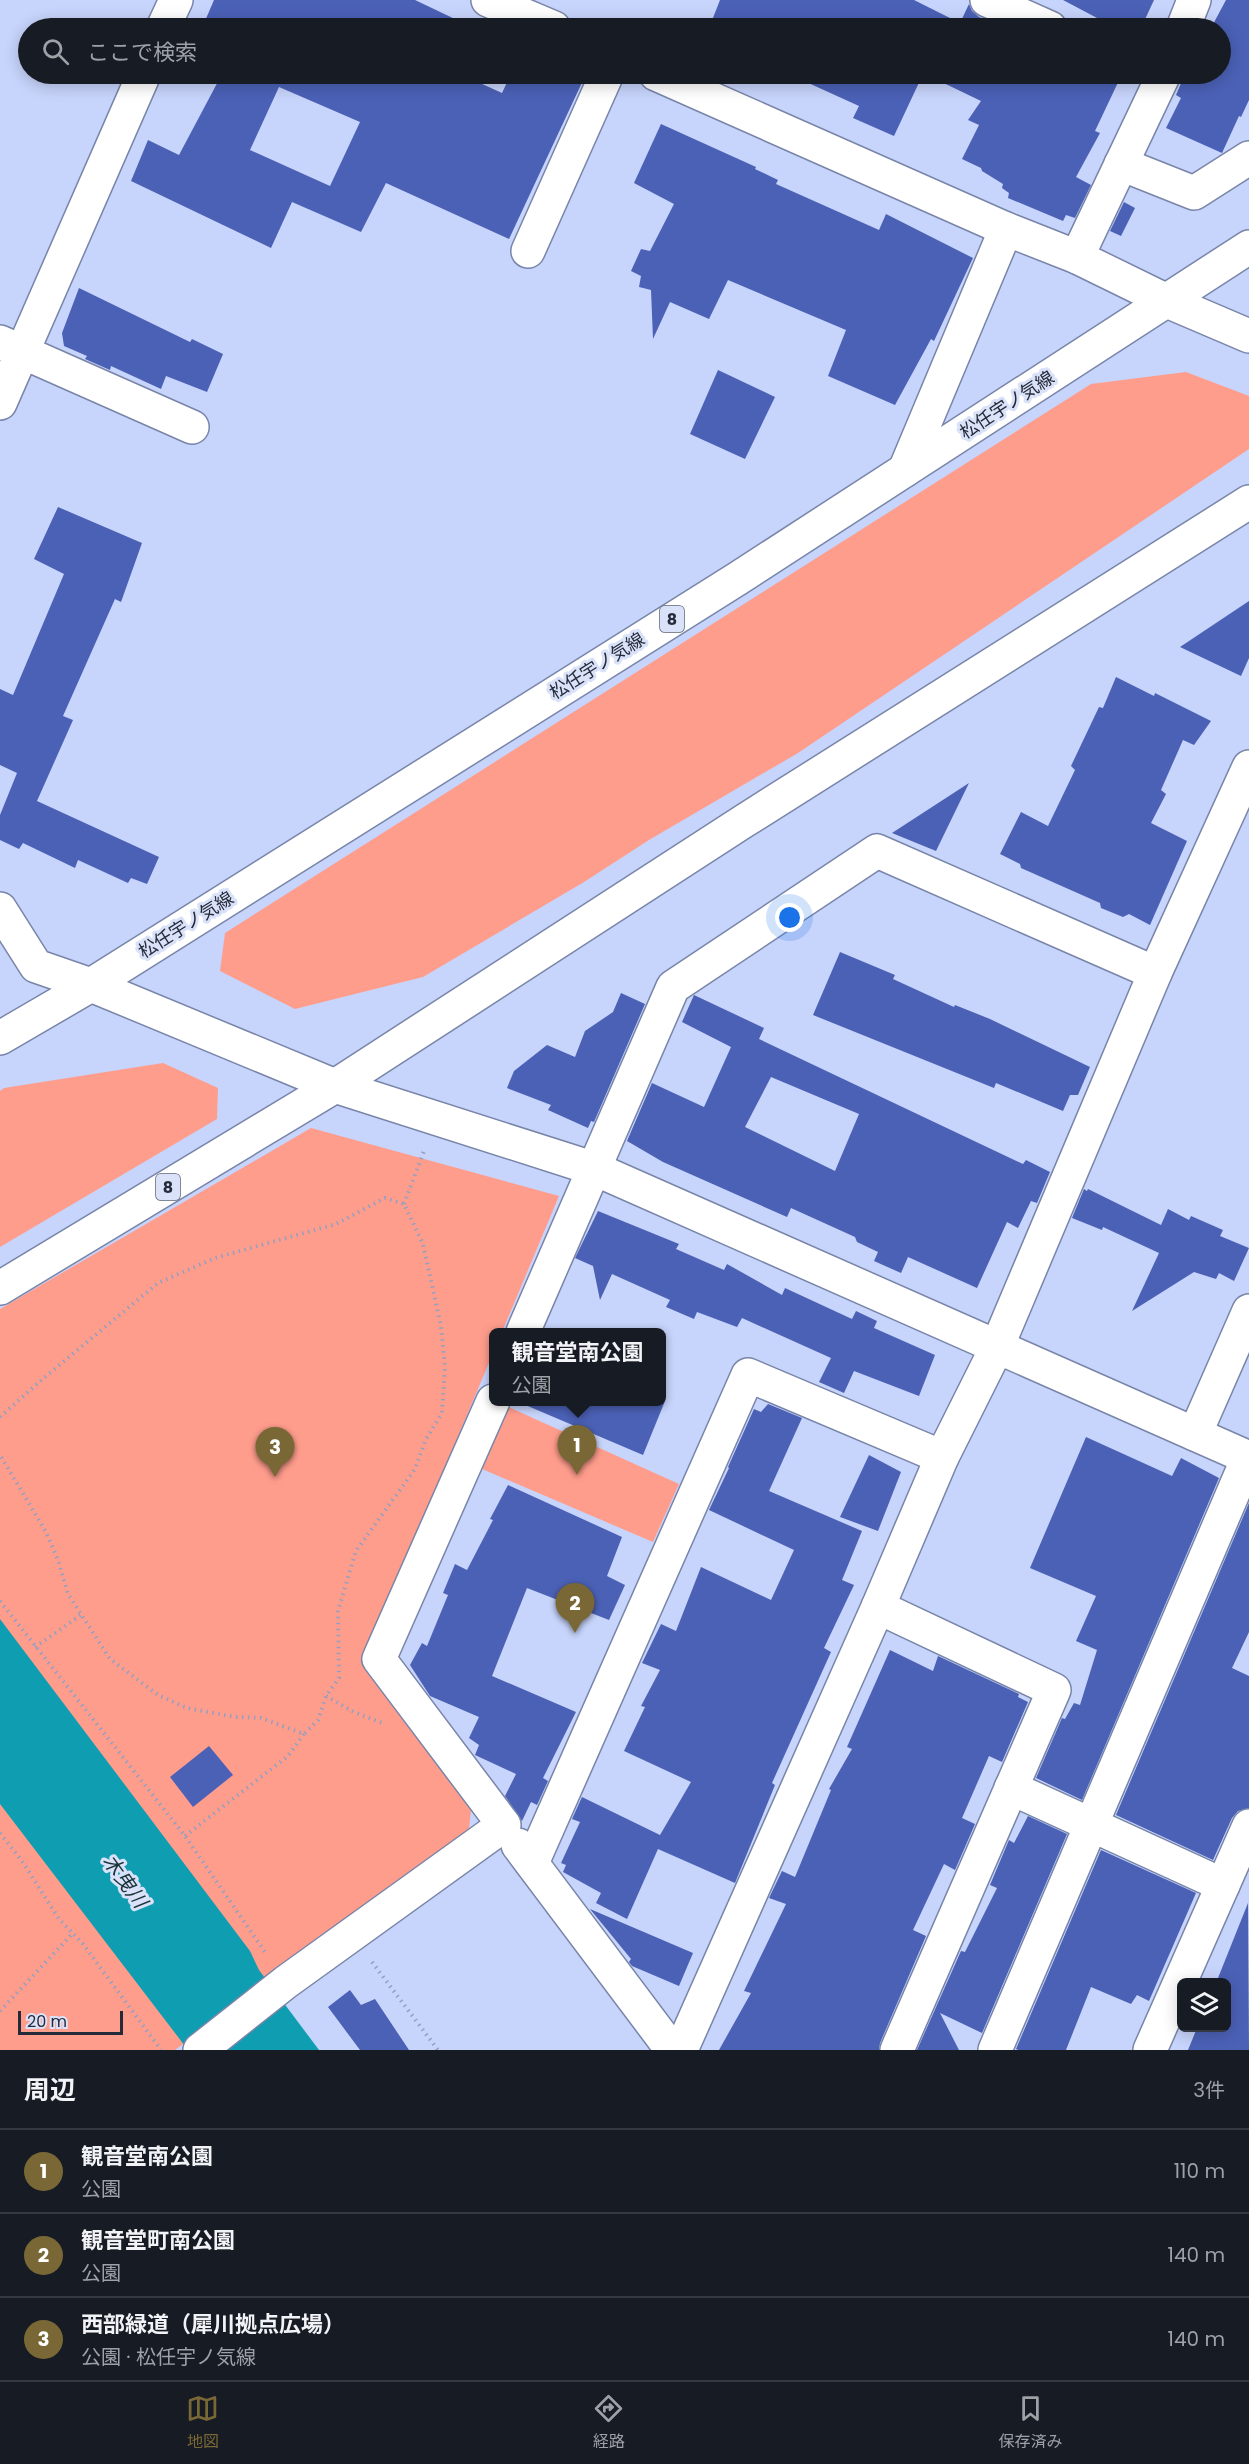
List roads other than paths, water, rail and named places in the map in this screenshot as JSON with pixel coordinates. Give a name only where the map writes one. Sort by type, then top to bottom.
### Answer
[{"type":"street","points":[[168,18],[176,0]]},
{"type":"street","points":[[488,0],[530,18]]},
{"type":"street","points":[[987,0],[1028,18]]},
{"type":"street","points":[[1186,18],[1194,0]]},
{"type":"street","points":[[0,403],[11,347],[139,84]]},
{"type":"street","points":[[528,251],[603,84]]},
{"type":"street","points":[[679,84],[1006,229],[1077,257],[1167,301],[1249,336]]},
{"type":"street","points":[[1077,257],[1121,164],[1154,84]]},
{"type":"street","points":[[1121,164],[1194,193],[1249,158]]},
{"type":"street","points":[[905,471],[1006,229]]},
{"type":"street","name":"松任宇ノ気線","points":[[0,1038],[91,985],[905,471],[1249,247]]},
{"type":"street","points":[[11,347],[192,427]]},
{"type":"street","name":"8","points":[[0,1288],[335,1086],[744,821],[1249,502]]},
{"type":"street","points":[[681,2050],[878,1607],[942,1457],[997,1347],[1155,973],[1249,767]]},
{"type":"street","points":[[525,1328],[673,987],[877,851],[1155,973]]},
{"type":"street","points":[[0,909],[36,966],[91,985],[335,1086],[595,1169],[1248,1458],[994,2050]]},
{"type":"street","points":[[1195,1434],[1249,1311]]},
{"type":"street","points":[[532,1863],[748,1375],[942,1457]]},
{"type":"street","points":[[491,1406],[379,1659],[672,2050]]},
{"type":"street","points":[[878,1607],[1054,1689],[897,2050]]},
{"type":"street","points":[[1011,1788],[1223,1885]]},
{"type":"street","points":[[201,2050],[283,1985],[504,1825]]},
{"type":"street","points":[[1150,2050],[1249,1826]]},
{"type":"water","name":"木曳川","points":[[0,1619],[250,1951],[259,1970],[319,2050],[188,2050],[0,1804]]},
{"type":"place","name":"観音堂南公園","points":[[577,1475]]},
{"type":"place","name":"西部緑道（犀川拠点広場）","points":[[275,1477]]},
{"type":"place","name":"観音堂町南公園","points":[[575,1633]]}]
